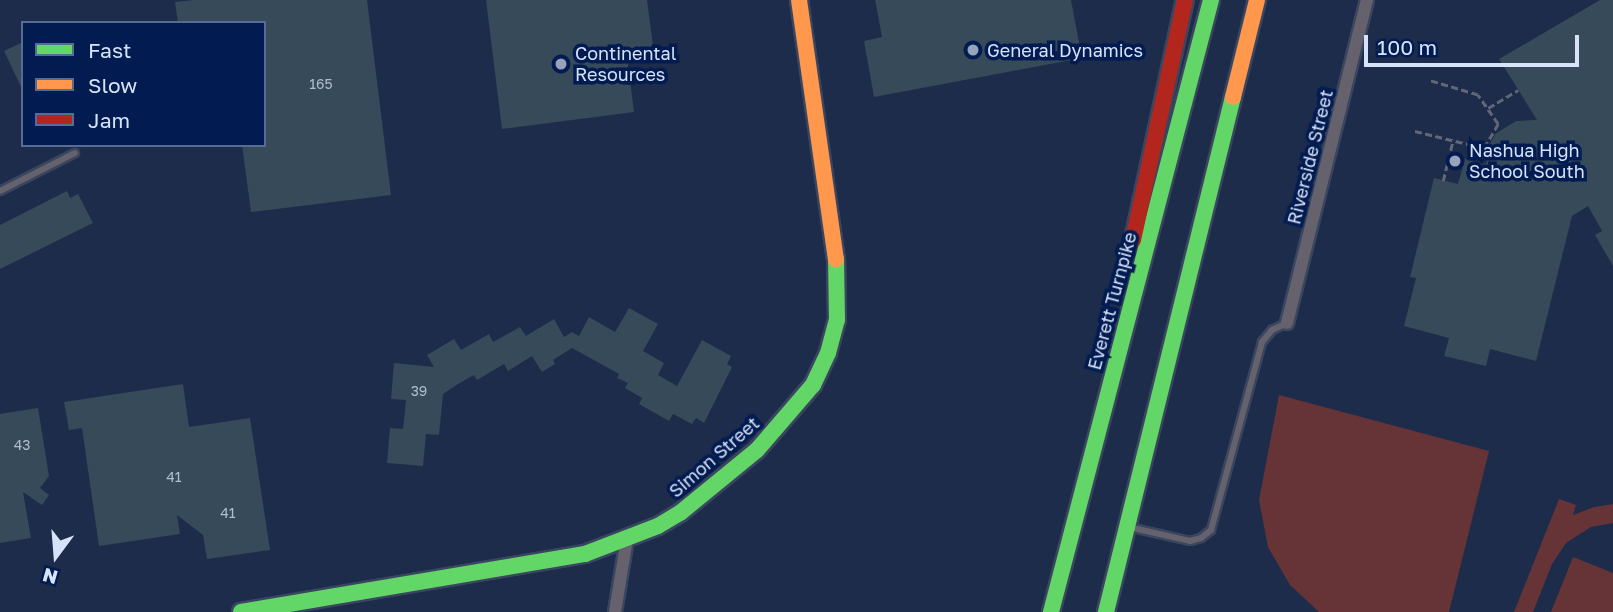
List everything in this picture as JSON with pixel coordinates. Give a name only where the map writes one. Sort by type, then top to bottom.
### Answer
[{"type":"main road","name":"Simon Street","points":[[241,612],[585,554],[627,539],[680,513],[757,450],[813,385],[828,353],[837,320],[836,253],[799,0]]},
{"type":"main road","points":[[1072,526],[1185,0]]},
{"type":"main road","name":"Everett Turnpike","points":[[1051,612],[1211,0]]},
{"type":"main road","points":[[1106,612],[1258,0]]},
{"type":"street","name":"Riverside Street","points":[[1287,323],[1367,0]]},
{"type":"street","points":[[615,612],[627,539]]},
{"type":"lane","points":[[0,191],[75,153]]},
{"type":"lane","points":[[1128,526],[1190,541],[1201,538],[1211,530],[1262,342],[1272,330],[1287,323]]},
{"type":"path","points":[[1415,131],[1484,148],[1498,124],[1478,95],[1428,80]]},
{"type":"path","points":[[1488,108],[1518,90]]},
{"type":"path","points":[[1443,180],[1453,140]]},
{"type":"shaded area","points":[[1279,395],[1489,451],[1449,612],[1319,612],[1290,585],[1268,547],[1259,500]]},
{"type":"shaded area","points":[[1559,499],[1576,505],[1573,515],[1594,507],[1613,504],[1613,523],[1591,527],[1566,543],[1552,564],[1533,612],[1514,612]]},
{"type":"shaded area","points":[[1573,557],[1613,573],[1613,612],[1551,612]]},
{"type":"building","points":[[367,0],[391,195],[251,212],[242,147],[266,147],[266,21],[178,21],[175,2]]},
{"type":"building","name":"Continental Resources","points":[[486,0],[647,0],[654,53],[627,57],[634,112],[502,129]]},
{"type":"building","name":"General Dynamics","points":[[875,0],[1071,0],[1082,58],[874,97],[864,41],[882,37]]},
{"type":"building","name":"Nashua High School South","points":[[1600,0],[1613,0],[1613,266],[1595,235],[1602,231],[1588,206],[1572,216],[1536,361],[1490,349],[1486,366],[1444,356],[1449,338],[1404,326],[1416,278],[1410,277],[1434,178],[1458,184],[1465,159],[1486,164],[1489,146],[1495,134],[1516,121],[1537,120],[1499,59]]},
{"type":"building","points":[[21,43],[21,87],[4,51]]},
{"type":"building","points":[[67,191],[70,198],[78,194],[93,223],[0,269],[0,225]]},
{"type":"building","points":[[629,308],[658,324],[643,351],[664,363],[658,375],[677,386],[702,340],[731,356],[727,364],[732,367],[704,423],[696,418],[692,424],[673,414],[669,421],[639,404],[642,398],[625,388],[628,383],[617,378],[619,374],[572,348],[553,360],[555,364],[542,372],[532,356],[508,371],[504,364],[477,380],[474,375],[458,384],[443,394],[439,435],[426,434],[423,466],[387,463],[390,428],[403,429],[406,400],[391,399],[394,363],[434,367],[427,355],[454,339],[461,350],[489,334],[493,342],[520,327],[526,336],[554,319],[564,337],[572,332],[579,336],[589,317],[615,332]]},
{"type":"building","points":[[183,384],[189,427],[250,418],[270,550],[207,559],[203,535],[177,515],[180,534],[99,546],[82,428],[69,430],[64,402]]},
{"type":"building","points":[[38,408],[49,476],[40,488],[49,495],[42,505],[23,492],[31,538],[0,543],[0,414]]},
{"type":"traffic: fast","points":[[1051,612],[1211,0]]},
{"type":"traffic: fast","points":[[1106,612],[1233,97]]},
{"type":"traffic: fast","points":[[241,612],[585,554],[658,526],[680,513],[757,450],[813,385],[828,353],[837,320],[836,259]]},
{"type":"traffic: slow","points":[[799,0],[836,259]]},
{"type":"traffic: slow","points":[[1233,97],[1257,0]]},
{"type":"traffic: jam","points":[[1133,240],[1185,0]]},
{"type":"place","name":"General Dynamics","points":[[973,50]]},
{"type":"place","name":"Continental Resources","points":[[561,64]]},
{"type":"place","name":"Nashua High School South","points":[[1455,161]]}]
